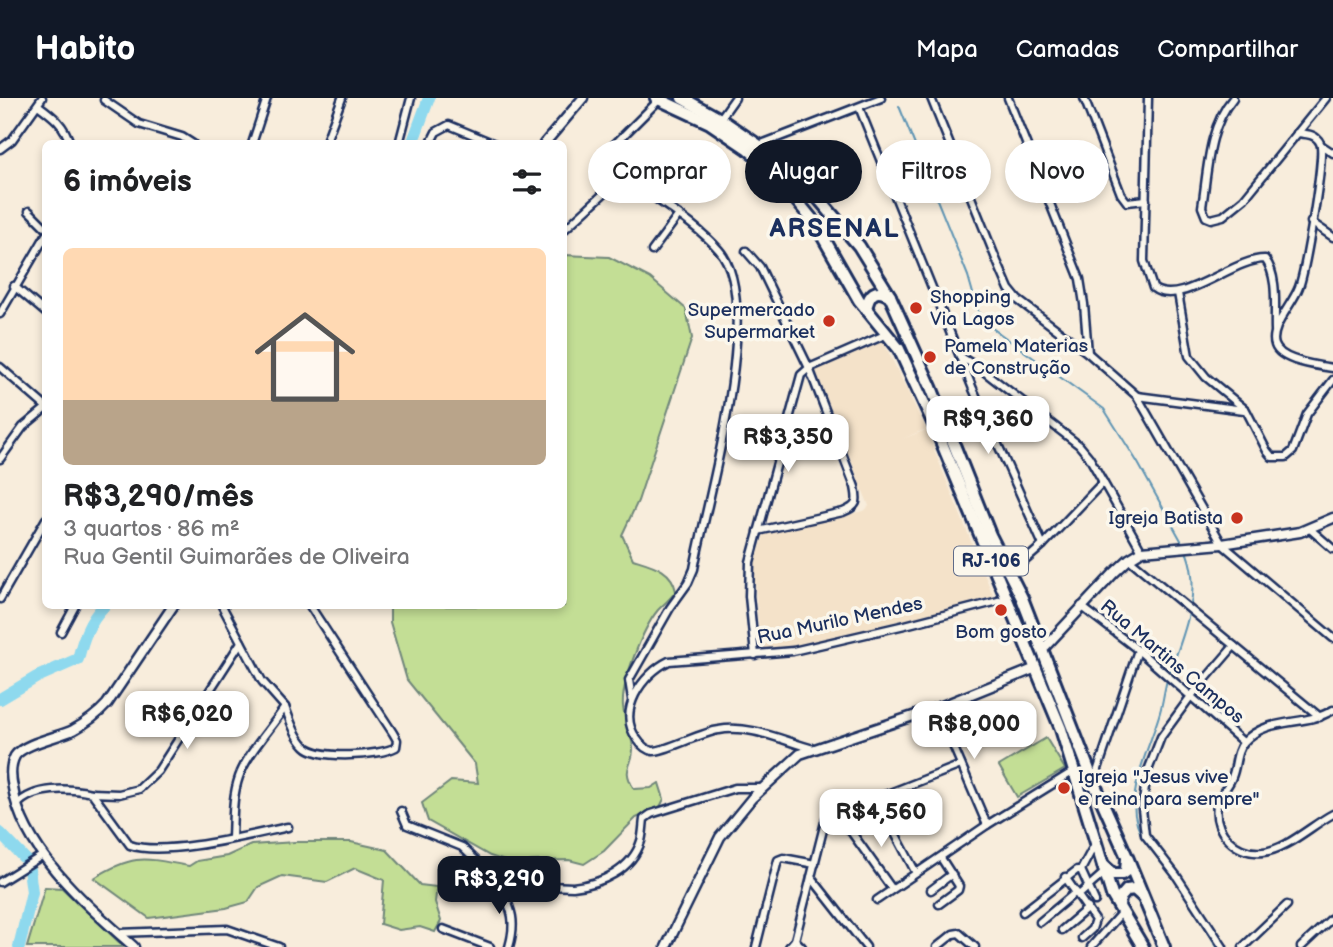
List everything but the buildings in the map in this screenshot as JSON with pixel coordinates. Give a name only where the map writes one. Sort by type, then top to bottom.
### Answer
[{"type":"highway","name":"RJ-106","points":[[682,98],[751,140]]},
{"type":"highway","name":"RJ-106","points":[[658,99],[710,123],[747,148],[771,169],[816,223],[852,288],[888,334],[912,374],[1036,668],[1075,771],[1103,869],[1120,909],[1143,947]]},
{"type":"highway","name":"RJ-106","points":[[822,203],[859,246],[890,296],[931,387],[989,535],[1011,573],[1043,649],[1094,783],[1164,947]]},
{"type":"highway","points":[[866,309],[869,298],[875,292],[881,291],[890,296]]},
{"type":"highway","points":[[1103,869],[1113,874],[1122,874],[1126,871],[1127,857]]},
{"type":"highway","points":[[1120,909],[1120,898],[1127,890],[1137,891],[1145,899]]},
{"type":"street","points":[[253,140],[267,98]]},
{"type":"street","points":[[326,140],[342,98]]},
{"type":"street","points":[[400,140],[411,98]]},
{"type":"street","points":[[547,140],[583,98]]},
{"type":"street","points":[[720,119],[735,98]]},
{"type":"street","points":[[771,140],[881,98]]},
{"type":"street","points":[[931,98],[1009,289],[1028,309],[1088,353],[1137,396],[1222,544],[1333,638]]},
{"type":"street","points":[[1008,98],[1080,279],[1088,353]]},
{"type":"street","points":[[1084,98],[1121,194],[1128,202],[1146,200]]},
{"type":"street","points":[[1148,98],[1143,244],[1145,268],[1157,291],[1166,294],[1178,293],[1244,263],[1265,260],[1272,279],[1275,347],[1283,355],[1309,364],[1333,368]]},
{"type":"street","points":[[1233,98],[1220,115],[1213,136],[1202,206],[1206,217],[1211,219],[1223,216],[1244,200],[1326,98]]},
{"type":"street","points":[[619,140],[658,99]]},
{"type":"street","points":[[104,100],[139,124],[187,140]]},
{"type":"street","points":[[0,149],[12,140],[40,101],[58,120],[69,140]]},
{"type":"street","points":[[859,107],[959,356],[1044,545]]},
{"type":"street","points":[[433,140],[441,128],[449,125],[485,140]]},
{"type":"street","points":[[1297,133],[1316,137],[1321,145],[1333,153]]},
{"type":"street","points":[[1275,330],[1293,301],[1308,256],[1321,164],[1321,145]]},
{"type":"street","points":[[567,227],[593,203]]},
{"type":"street","points":[[661,203],[712,243],[723,256],[734,290],[737,337],[721,439],[694,569],[629,680],[632,699],[628,710],[630,730],[650,751],[663,750],[708,732],[740,729],[813,749]]},
{"type":"street","points":[[29,211],[42,224]]},
{"type":"street","points":[[652,251],[678,216]]},
{"type":"street","points":[[1311,222],[1333,237]]},
{"type":"street","points":[[0,314],[42,242]]},
{"type":"street","points":[[746,251],[760,267],[809,368],[855,487],[858,502],[856,506],[843,512],[758,531]]},
{"type":"street","points":[[15,286],[42,310]]},
{"type":"street","points":[[1178,293],[1189,356],[1206,377],[1246,410],[1269,454],[1276,458],[1286,457],[1293,451],[1307,414],[1333,380]]},
{"type":"street","points":[[755,655],[749,573],[801,375],[809,368],[888,334]]},
{"type":"street","points":[[959,356],[982,370],[1079,445],[1089,457],[1142,551]]},
{"type":"street","points":[[0,367],[42,404]]},
{"type":"street","points":[[1137,396],[1246,410]]},
{"type":"street","points":[[0,459],[23,427],[42,411]]},
{"type":"street","points":[[1011,573],[1044,545],[1103,482]]},
{"type":"street","points":[[1043,649],[1081,606],[1129,559],[1142,551],[1222,544],[1310,529],[1333,519]]},
{"type":"street","points":[[0,599],[42,526]]},
{"type":"street","points":[[1310,529],[1333,549]]},
{"type":"street","points":[[1129,559],[1320,717]]},
{"type":"street","name":"Rua Murilo Mendes","points":[[632,699],[659,666],[677,660],[755,655],[806,648],[1006,598]]},
{"type":"street","name":"Rua Martins Campos","points":[[1081,606],[1138,650],[1244,742]]},
{"type":"street","points":[[61,632],[73,609]]},
{"type":"street","points":[[134,947],[39,857],[16,807],[12,782],[15,757],[22,750],[75,729],[107,704],[171,609]]},
{"type":"street","points":[[224,609],[262,681],[285,707],[307,749],[345,755],[372,753],[396,747],[397,740],[393,733],[312,609]]},
{"type":"street","points":[[16,807],[21,800],[35,794],[71,789],[119,794],[139,789],[158,771],[242,642]]},
{"type":"street","points":[[1223,947],[1176,875],[1149,842],[1142,821],[1144,789],[1161,737],[1191,696],[1234,646]]},
{"type":"street","points":[[1094,783],[1138,650]]},
{"type":"street","points":[[666,947],[720,837],[761,788],[800,754],[937,708],[1036,668]]},
{"type":"street","points":[[232,838],[233,805],[238,779],[285,707]]},
{"type":"street","points":[[937,708],[987,825]]},
{"type":"street","points":[[1333,710],[1320,717],[1271,725],[1253,734],[1238,750],[1231,782],[1217,808],[1221,831],[1234,845],[1250,852],[1261,853],[1275,850],[1333,814]]},
{"type":"street","points":[[789,947],[794,940],[826,818],[961,765]]},
{"type":"street","points":[[877,900],[987,825],[1075,771]]},
{"type":"street","points":[[500,884],[573,887],[592,883],[611,875],[630,861],[640,844],[644,819],[651,814],[735,788],[761,788]]},
{"type":"street","points":[[92,793],[121,835],[130,845],[139,849],[153,850],[288,827]]},
{"type":"street","points":[[877,799],[916,873]]},
{"type":"street","points":[[401,811],[407,825],[462,848],[500,884],[513,917],[514,932],[509,947]]},
{"type":"street","points":[[847,826],[892,889]]},
{"type":"street","points":[[1023,912],[1065,877],[1081,870],[1096,843]]},
{"type":"street","points":[[0,882],[39,857]]},
{"type":"street","points":[[756,947],[778,860],[783,858],[814,864]]},
{"type":"street","points":[[939,904],[958,890],[958,883],[941,858]]},
{"type":"street","points":[[1040,922],[1087,886],[1103,869]]},
{"type":"street","points":[[1081,870],[1095,901]]},
{"type":"street","points":[[931,890],[952,874]]},
{"type":"street","points":[[811,877],[866,947]]},
{"type":"street","points":[[1065,877],[1094,920],[1094,926],[1082,938]]},
{"type":"street","points":[[1243,947],[1287,905]]},
{"type":"street","points":[[1062,930],[1088,908]]},
{"type":"street","points":[[1091,947],[1120,909]]},
{"type":"street","points":[[1301,947],[1333,917]]},
{"type":"street","points":[[118,933],[218,928],[246,934],[279,947]]},
{"type":"street","points":[[443,929],[489,947]]},
{"type":"street","points":[[937,947],[955,933],[959,933],[975,947]]},
{"type":"street","points":[[794,940],[802,947]]},
{"type":"shaded area","points":[[882,339],[926,429],[902,439],[926,430],[994,598],[779,650],[765,648],[760,645],[754,567],[765,532],[864,511],[869,506],[815,370]]},
{"type":"green space","points":[[567,255],[609,257],[650,278],[686,309],[692,338],[638,501],[622,535],[633,559],[666,573],[676,591],[658,610],[646,629],[629,670],[623,696],[633,748],[628,776],[634,789],[651,788],[659,783],[664,799],[660,807],[636,818],[604,851],[584,864],[569,860],[532,861],[517,865],[490,856],[428,821],[422,803],[451,781],[478,783],[475,764],[407,680],[390,622],[390,609],[567,609]]},
{"type":"green space","points":[[1046,738],[1065,769],[1017,797],[999,766]]},
{"type":"green space","points":[[351,842],[387,850],[420,885],[437,887],[435,902],[441,921],[435,932],[420,927],[399,930],[380,924],[384,880],[355,868],[327,882],[282,876],[258,887],[248,902],[226,908],[149,918],[94,878],[130,861],[150,860],[189,866],[197,861],[227,856],[251,845]]},
{"type":"green space","points":[[45,887],[62,888],[124,947],[27,947]]},
{"type":"waterway","points":[[413,140],[429,98]]},
{"type":"waterway","points":[[899,106],[968,276],[978,311],[988,325],[1104,409],[1183,544]]},
{"type":"waterway","points":[[1169,675],[1185,628],[1192,596],[1190,565],[1185,549]]},
{"type":"waterway","points":[[0,699],[37,677],[78,659],[87,631],[102,609]]},
{"type":"waterway","points":[[1146,842],[1134,811],[1135,795],[1167,680]]},
{"type":"waterway","points":[[0,833],[28,862],[32,892],[19,947]]},
{"type":"waterway","points":[[1185,894],[1217,947]]},
{"type":"place","name":"Shopping Via Lagos","points":[[916,308]]},
{"type":"place","name":"Supermercado Supermarket","points":[[829,321]]},
{"type":"place","name":"Pamela Materias de Construção","points":[[930,357]]},
{"type":"place","name":"Igreja Batista","points":[[1237,518]]},
{"type":"place","name":"Bom gosto","points":[[1001,610]]},
{"type":"place","name":"Igreja \"Jesus vive e reina para sempre\"","points":[[1064,788]]},
{"type":"district","name":"ARSENAL","points":[[835,229]]}]
